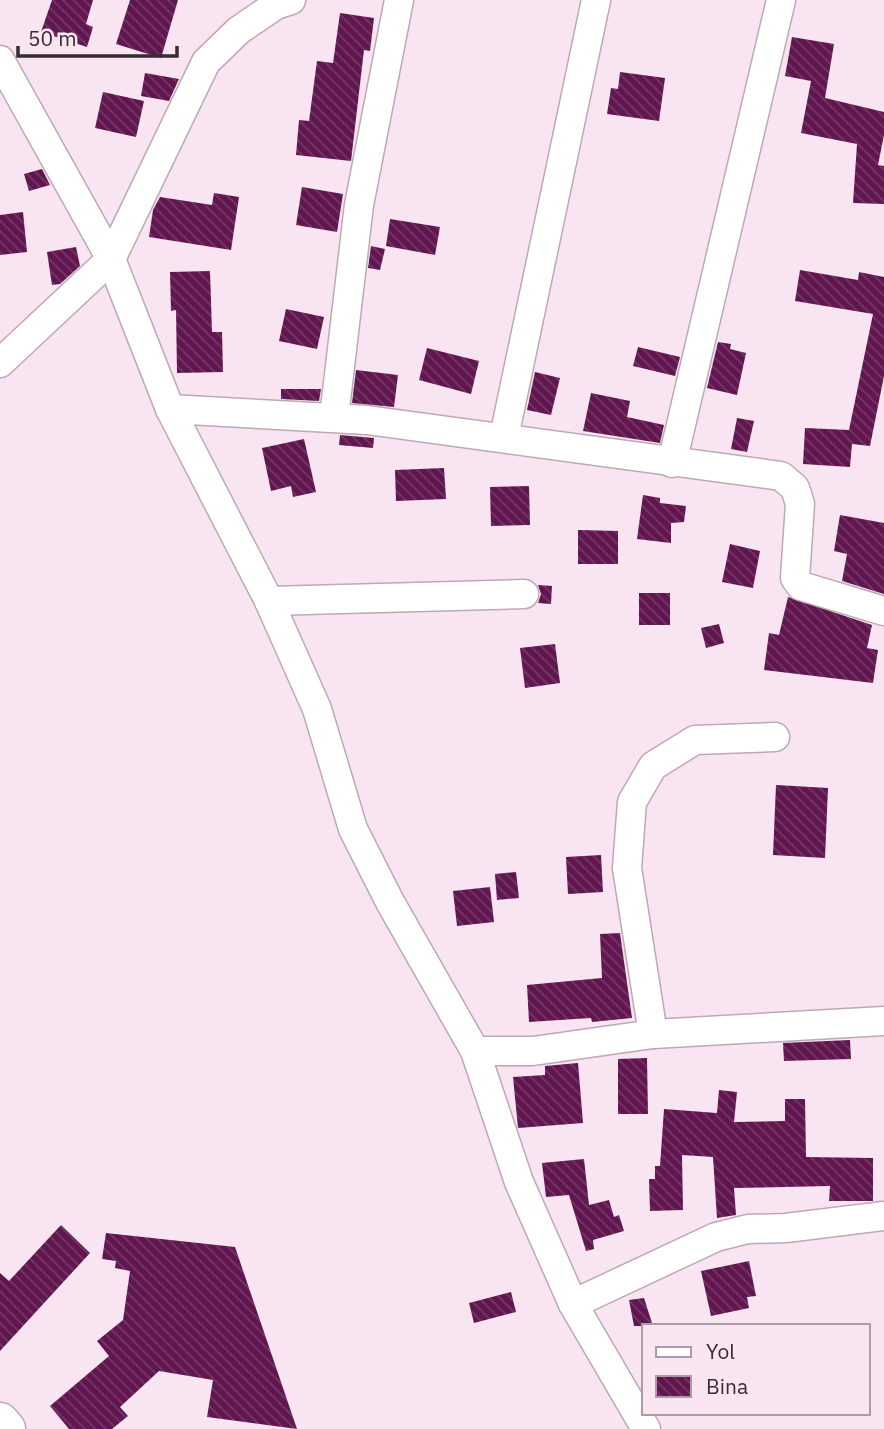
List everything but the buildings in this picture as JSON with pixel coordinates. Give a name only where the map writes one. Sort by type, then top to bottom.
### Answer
[{"type":"highway","points":[[0,1422],[6,1429]]},
{"type":"street","points":[[0,363],[111,259],[206,62],[239,30],[276,5],[291,0]]},
{"type":"street","points":[[334,416],[359,205],[399,0]]},
{"type":"street","points":[[504,437],[596,0]]},
{"type":"street","points":[[672,463],[781,0]]},
{"type":"street","points":[[0,60],[111,259],[170,410],[269,601],[317,709],[353,829],[390,902],[475,1051],[519,1182],[573,1304],[646,1429]]},
{"type":"street","points":[[170,410],[334,416],[504,437],[672,463],[760,471],[781,476],[795,488],[800,504],[795,578],[801,586],[884,611]]},
{"type":"street","points":[[269,601],[524,594]]},
{"type":"street","points":[[653,1034],[627,868],[632,803],[653,766],[695,740],[775,737]]},
{"type":"street","points":[[475,1051],[533,1051],[653,1034],[884,1021]]},
{"type":"street","points":[[573,1304],[716,1237],[748,1229],[786,1228],[884,1216]]}]
